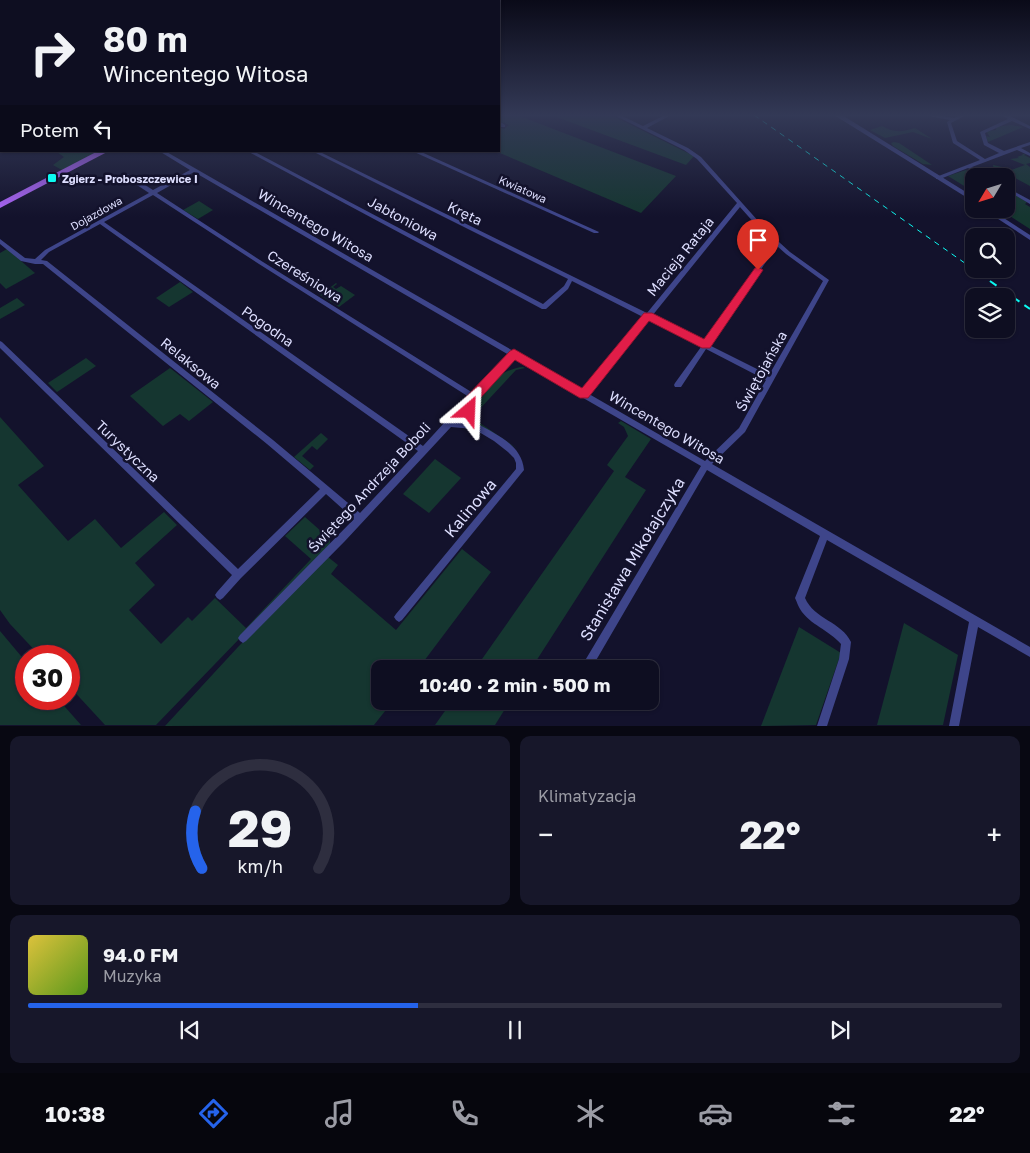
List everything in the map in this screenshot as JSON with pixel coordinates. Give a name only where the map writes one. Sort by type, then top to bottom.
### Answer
[{"type":"main road","points":[[0,206],[103,152]]},
{"type":"street","points":[[678,385],[776,243],[695,154],[685,149]]},
{"type":"street","points":[[891,149],[965,194]]},
{"type":"street","points":[[966,149],[985,161]]},
{"type":"street","points":[[995,149],[1003,153]]},
{"type":"street","points":[[938,178],[1015,149]]},
{"type":"street","points":[[1019,149],[1030,155]]},
{"type":"street","name":"Wincentego Witosa","points":[[163,152],[1030,652]]},
{"type":"street","name":"Jabłoniowa","points":[[251,152],[544,307],[566,287],[571,278]]},
{"type":"street","name":"Kręta","points":[[316,152],[648,315],[771,378]]},
{"type":"street","name":"Kwiatowa","points":[[416,152],[596,232]]},
{"type":"street","name":"Dojazdowa","points":[[35,262],[47,251],[194,170]]},
{"type":"street","name":"Czereśniowa","points":[[124,174],[151,194],[471,399]]},
{"type":"street","points":[[1015,193],[1030,202]]},
{"type":"street","name":"Macieja Rataja","points":[[584,395],[739,204]]},
{"type":"street","points":[[1000,218],[1030,238]]},
{"type":"street","name":"Pogodna","points":[[100,222],[422,450]]},
{"type":"street","name":"Relaksowa","points":[[0,241],[23,260],[45,262],[270,442],[360,518]]},
{"type":"street","name":"Świętojańska","points":[[705,466],[742,430],[826,280],[776,243]]},
{"type":"street","name":"Turystyczna","points":[[0,344],[238,575]]},
{"type":"street","name":"Świętego Andrzeja Boboli","points":[[243,638],[360,518],[514,354]]},
{"type":"street","points":[[471,399],[475,426]]},
{"type":"street","name":"Kalinowa","points":[[399,617],[520,470],[521,462],[517,454],[475,426],[456,422],[448,423]]},
{"type":"street","name":"Stanisława Mikołajczyka","points":[[590,660],[705,466]]},
{"type":"street","points":[[220,595],[325,490]]},
{"type":"street","points":[[822,726],[844,659],[846,642],[841,636],[814,618],[802,604],[801,593],[825,535]]},
{"type":"street","points":[[954,726],[974,621]]},
{"type":"green space","points":[[500,149],[605,149],[676,176],[641,213],[497,152],[500,152]]},
{"type":"green space","points":[[642,149],[680,149],[694,156],[686,165]]},
{"type":"green space","points":[[898,149],[908,149],[932,165],[923,164]]},
{"type":"green space","points":[[57,152],[98,152],[62,170],[53,165],[64,157]]},
{"type":"green space","points":[[1026,154],[1024,155],[1030,158],[1030,163],[1026,164],[1030,167],[1030,186],[1015,178],[1015,169],[1025,165],[1010,159],[1019,158],[1017,157]]},
{"type":"green space","points":[[993,165],[1002,167],[994,168]]},
{"type":"green space","points":[[965,170],[965,186],[948,176]]},
{"type":"green space","points":[[1015,195],[1027,202],[1025,204],[1030,207],[1030,229],[1013,218],[1015,218]]},
{"type":"green space","points":[[199,201],[213,210],[198,219],[183,210]]},
{"type":"green space","points":[[7,249],[35,273],[6,289],[0,283],[0,253]]},
{"type":"green space","points":[[180,282],[193,292],[169,307],[156,298]]},
{"type":"green space","points":[[336,283],[333,287],[336,289],[341,286],[355,295],[339,307],[320,295]]},
{"type":"green space","points":[[17,298],[25,305],[0,319],[0,308]]},
{"type":"green space","points":[[86,358],[96,366],[57,392],[48,383]]},
{"type":"green space","points":[[170,368],[213,402],[189,421],[180,414],[163,426],[130,396]]},
{"type":"green space","points":[[525,368],[516,370],[476,413],[477,420],[474,408],[484,388],[503,373],[513,369]]},
{"type":"green space","points":[[0,417],[44,466],[18,485],[68,541],[95,519],[121,548],[164,512],[177,525],[135,563],[155,585],[129,610],[161,644],[188,617],[192,621],[215,598],[246,628],[311,559],[285,536],[305,517],[330,539],[330,545],[156,725],[105,725],[80,698],[80,645],[30,645],[0,610]]},
{"type":"green space","points":[[478,421],[518,449],[481,427]]},
{"type":"green space","points":[[621,421],[651,439],[625,477],[646,490],[537,660],[481,660],[614,471],[607,465],[628,436],[624,427],[618,423]]},
{"type":"green space","points":[[321,433],[328,439],[317,450],[312,446],[302,456],[314,466],[310,470],[294,457]]},
{"type":"green space","points":[[435,459],[461,478],[429,513],[403,494]]},
{"type":"green space","points":[[462,549],[491,572],[425,660],[371,660],[371,710],[386,710],[374,725],[165,726],[238,647],[328,557],[338,565],[331,574],[396,630]]},
{"type":"green space","points":[[904,623],[958,655],[943,725],[877,725]]},
{"type":"green space","points":[[799,627],[841,653],[816,725],[761,726]]},
{"type":"green space","points":[[0,631],[15,649],[15,710],[68,710],[81,725],[0,725]]},
{"type":"green space","points":[[446,710],[504,710],[495,725],[435,725]]},
{"type":"railway","points":[[802,149],[965,263]]},
{"type":"railway","points":[[986,278],[1030,309]]},
{"type":"place","name":"Zgierz - Proboszczewice I","points":[[52,178]]},
{"type":"route","points":[[469,411],[468,402],[514,354],[584,395],[648,315],[706,345],[758,270]]}]
